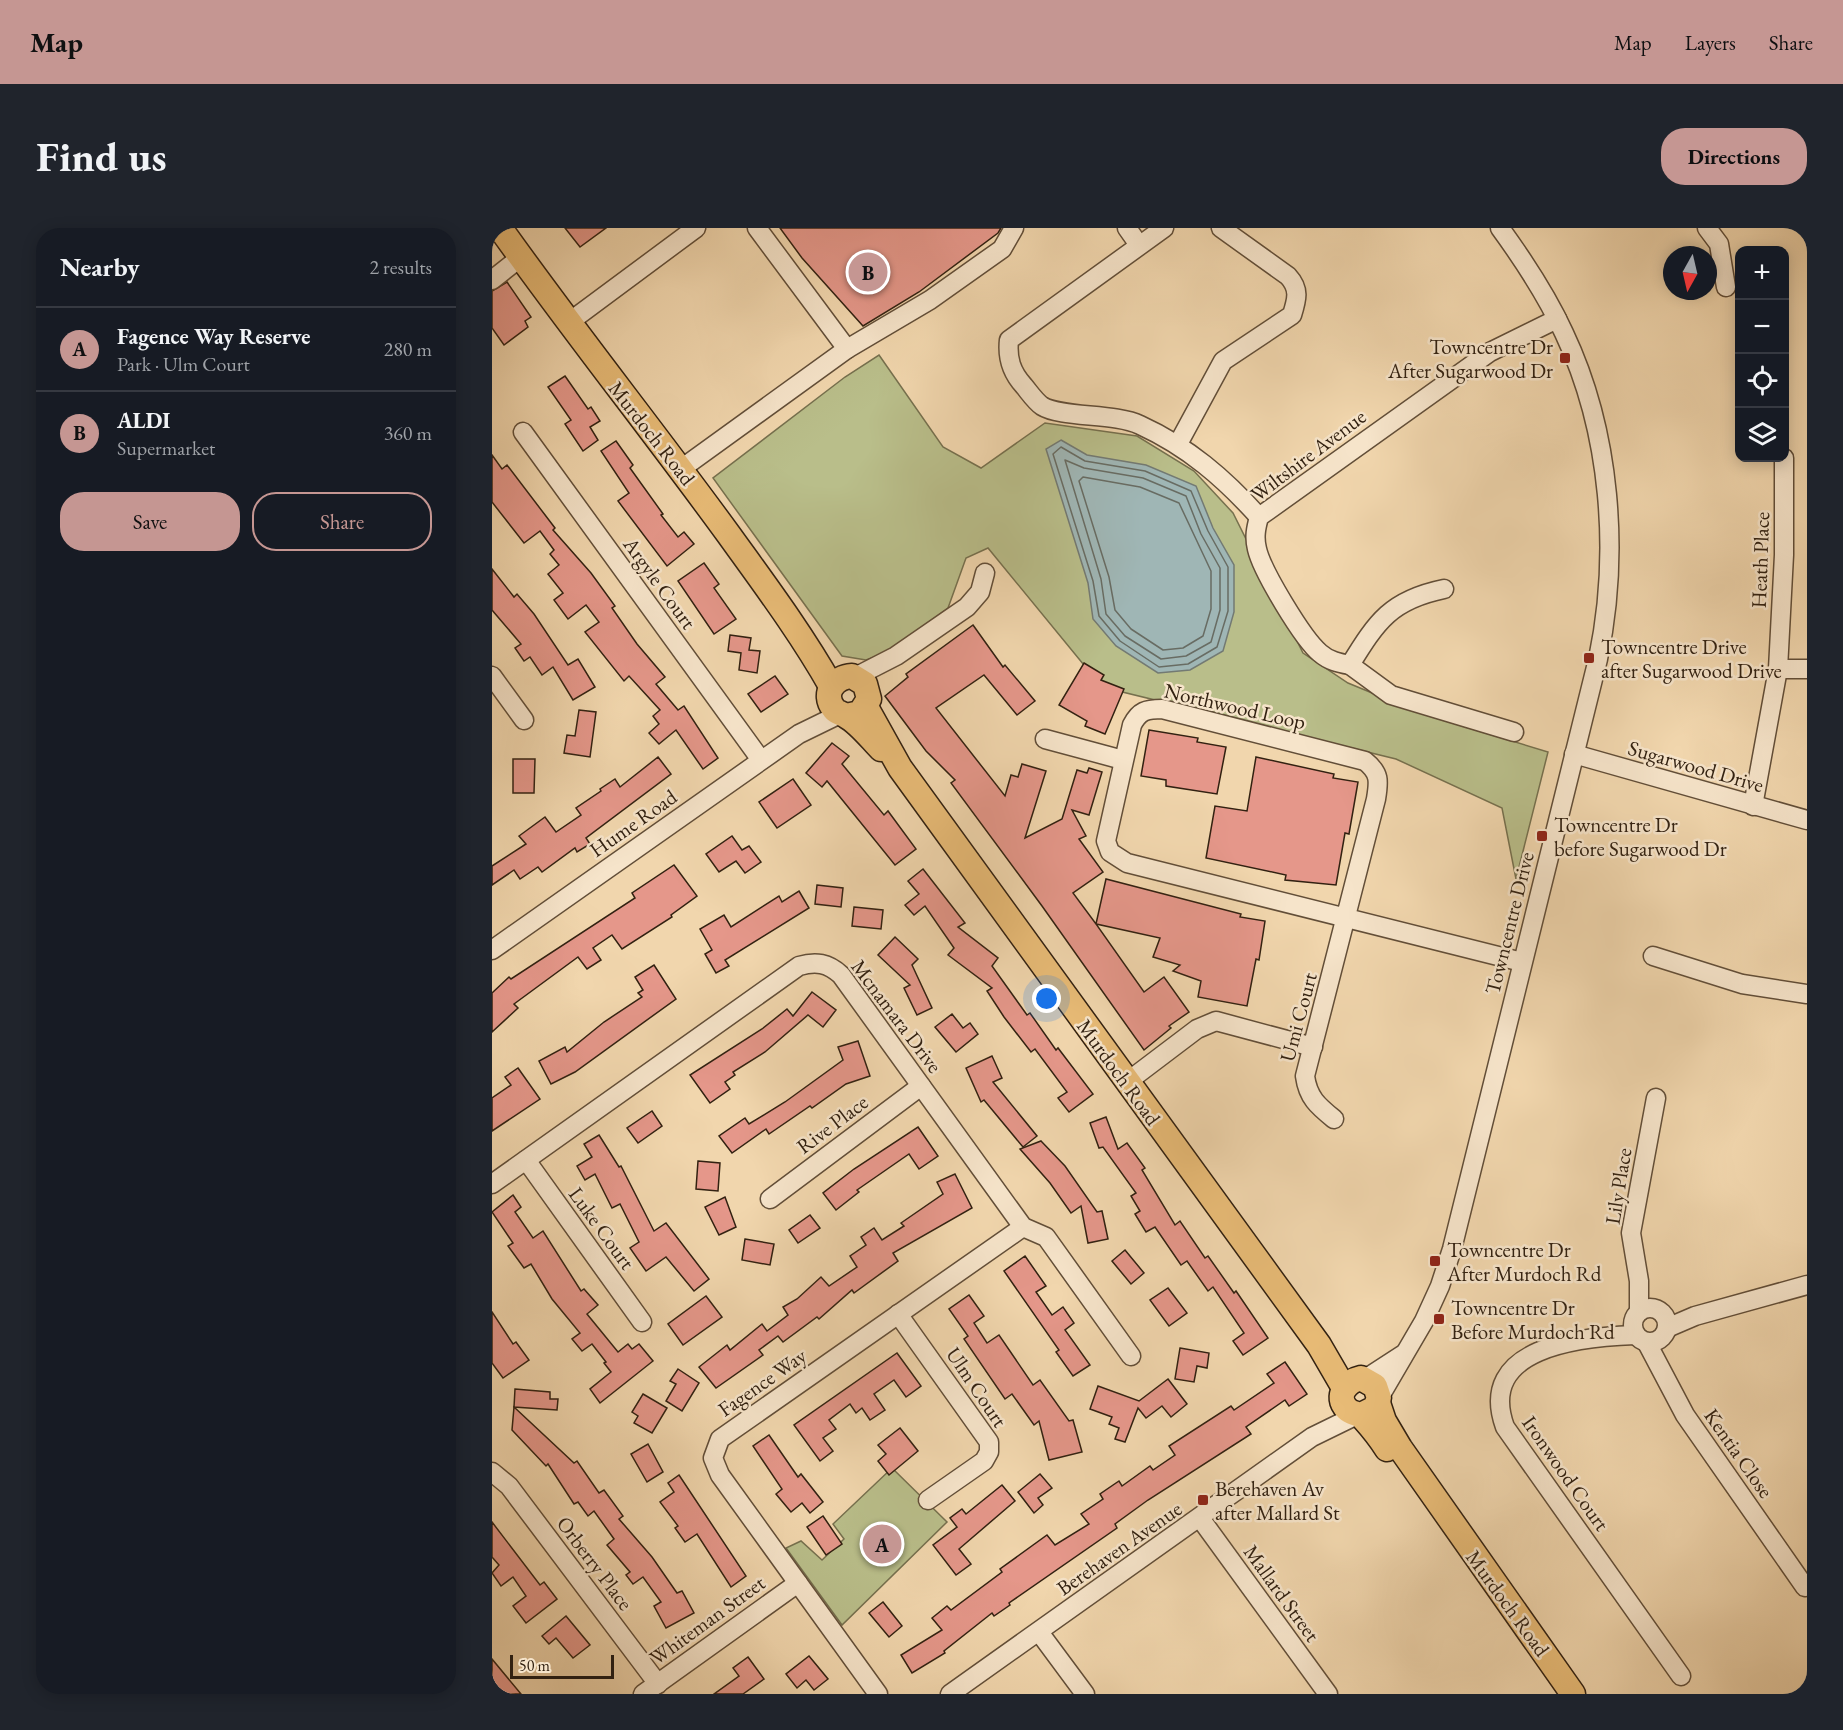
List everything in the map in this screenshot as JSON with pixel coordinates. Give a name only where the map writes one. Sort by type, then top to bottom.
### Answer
[{"type":"main road","name":"Murdoch Road","points":[[500,228],[567,323],[681,469],[848,696],[1319,1345],[1361,1397],[1413,1485],[1463,1541],[1573,1694]]},
{"type":"street","points":[[567,323],[696,228]]},
{"type":"street","points":[[757,228],[847,349]]},
{"type":"street","points":[[681,469],[847,349],[930,300],[1002,249],[1014,228]]},
{"type":"street","points":[[1127,228],[1139,244]]},
{"type":"street","points":[[1164,228],[1009,340],[1007,356],[1016,377],[1042,406],[1055,411],[1088,414],[1137,423],[1178,444],[1225,480],[1259,517]]},
{"type":"street","points":[[1178,444],[1223,361],[1292,315],[1298,295],[1295,283],[1288,276],[1221,228]]},
{"type":"street","name":"Towncentre Drive","points":[[1361,1397],[1403,1354],[1424,1321],[1440,1286],[1449,1258],[1604,632],[1611,556],[1603,463],[1575,362],[1557,319],[1527,267],[1500,228]]},
{"type":"street","points":[[1707,228],[1719,244],[1726,286]]},
{"type":"street","points":[[492,280],[521,257]]},
{"type":"street","name":"Wiltshire Avenue","points":[[1514,732],[1391,695],[1350,665],[1334,662],[1320,653],[1297,626],[1257,551],[1255,534],[1259,517],[1490,352],[1557,319]]},
{"type":"street","name":"Argyle Court","points":[[523,432],[761,760]]},
{"type":"street","name":"Heath Place","points":[[1753,806],[1778,669],[1784,555],[1784,462]]},
{"type":"street","name":"Hume Road","points":[[492,950],[799,734],[896,656],[971,603],[980,592],[985,573]]},
{"type":"street","points":[[1350,665],[1374,626],[1397,606],[1426,593],[1444,589]]},
{"type":"street","points":[[1778,669],[1807,669]]},
{"type":"street","points":[[492,676],[524,720]]},
{"type":"street","name":"Northwood Loop","points":[[1347,917],[1379,782],[1376,770],[1365,761],[1162,709],[1146,709],[1136,716],[1106,841],[1110,852],[1126,863],[1522,962]]},
{"type":"street","points":[[1045,739],[1124,760]]},
{"type":"street","name":"Sugarwood Drive","points":[[1574,754],[1807,820]]},
{"type":"street","name":"Umi Court","points":[[1334,1119],[1314,1102],[1307,1090],[1305,1076],[1347,917]]},
{"type":"street","points":[[1653,956],[1742,984],[1807,994]]},
{"type":"street","name":"Mcnamara Drive","points":[[492,1184],[799,966],[811,962],[833,967],[1023,1227],[1046,1237],[1131,1356]]},
{"type":"street","points":[[1127,1082],[1197,1029],[1216,1021],[1313,1047]]},
{"type":"street","name":"Rive Place","points":[[770,1199],[921,1086]]},
{"type":"street","name":"Lily Place","points":[[1650,1325],[1639,1281],[1631,1233],[1656,1098]]},
{"type":"street","name":"Luke Court","points":[[526,1160],[642,1322]]},
{"type":"street","name":"Fagence Way","points":[[878,1694],[720,1475],[713,1458],[720,1439],[1023,1227]]},
{"type":"street","name":"Ironwood Court","points":[[1681,1676],[1505,1427],[1498,1398],[1507,1375],[1521,1359],[1544,1349],[1695,1316],[1807,1285]]},
{"type":"street","name":"Ulm Court","points":[[898,1314],[989,1442],[989,1452],[984,1461],[928,1500]]},
{"type":"street","name":"Kentia Close","points":[[1650,1325],[1662,1371],[1685,1415],[1805,1587]]},
{"type":"street","name":"Berehaven Avenue","points":[[950,1694],[1200,1518],[1312,1437],[1361,1397]]},
{"type":"street","name":"Orberry Place","points":[[492,1472],[509,1486],[650,1689]]},
{"type":"street","name":"Mallard Street","points":[[1200,1518],[1328,1694]]},
{"type":"street","name":"Whiteman Street","points":[[650,1689],[798,1583]]},
{"type":"street","points":[[1038,1632],[1085,1694]]},
{"type":"green space","points":[[879,355],[943,447],[981,468],[1045,423],[1137,436],[1194,471],[1233,513],[1303,653],[1348,683],[1423,714],[1548,752],[1516,879],[1502,808],[1396,759],[1102,687],[988,548],[966,558],[948,608],[886,653],[866,660],[842,656],[713,478],[845,377]]},
{"type":"green space","points":[[892,1468],[947,1522],[842,1625],[786,1548],[801,1541],[822,1560],[844,1539],[833,1524]]},
{"type":"water","points":[[1061,440],[1087,455],[1146,465],[1196,486],[1213,528],[1234,565],[1234,612],[1223,651],[1190,670],[1158,673],[1116,646],[1093,619],[1088,583],[1046,449]]},
{"type":"building","points":[[565,228],[606,228],[580,247]]},
{"type":"building","points":[[780,228],[1001,228],[998,233],[919,292],[863,326],[802,258]]},
{"type":"building","points":[[507,282],[531,317],[525,321],[528,327],[504,345],[492,328],[492,291]]},
{"type":"building","points":[[565,376],[588,409],[591,407],[600,421],[590,427],[598,440],[583,451],[565,424],[571,420],[548,387]]},
{"type":"building","points":[[616,441],[633,465],[630,468],[663,514],[661,515],[678,537],[684,532],[694,544],[667,566],[618,501],[629,493],[601,451]]},
{"type":"building","points":[[492,455],[502,469],[507,465],[555,528],[553,530],[591,573],[615,606],[612,608],[637,644],[665,677],[656,684],[678,710],[684,706],[718,758],[703,769],[676,730],[659,744],[649,733],[659,724],[653,716],[660,710],[629,676],[624,681],[585,632],[599,622],[586,605],[568,619],[554,600],[563,593],[548,574],[559,565],[550,554],[554,550],[540,531],[524,543],[492,502]]},
{"type":"building","points":[[704,563],[719,584],[714,588],[736,619],[714,634],[678,581]]},
{"type":"building","points":[[492,569],[514,597],[517,594],[534,614],[568,665],[578,659],[595,687],[573,700],[553,667],[542,675],[530,657],[524,661],[515,648],[521,644],[492,610]]},
{"type":"building","points":[[973,625],[1003,667],[1005,665],[1035,701],[1017,715],[984,675],[936,708],[1005,796],[1011,775],[1018,777],[1022,764],[1046,771],[1025,838],[1062,819],[1077,770],[1087,773],[1089,768],[1102,772],[1089,815],[1072,810],[1086,836],[1079,839],[1103,872],[1073,893],[1144,992],[1164,977],[1189,1012],[1169,1026],[1171,1028],[1144,1050],[951,783],[955,780],[926,751],[885,696],[908,677],[906,674]]},
{"type":"building","points":[[730,635],[751,638],[749,650],[760,651],[757,673],[739,670],[741,653],[728,651]]},
{"type":"building","points":[[1084,663],[1104,675],[1101,680],[1124,689],[1105,734],[1085,726],[1087,721],[1059,705]]},
{"type":"building","points":[[775,676],[788,694],[761,712],[748,694]]},
{"type":"building","points":[[579,710],[596,712],[590,757],[564,753],[567,735],[575,736]]},
{"type":"building","points":[[1149,730],[1198,738],[1197,742],[1226,747],[1217,794],[1166,786],[1166,780],[1141,776]]},
{"type":"building","points":[[832,743],[849,756],[842,764],[884,815],[888,811],[916,849],[895,865],[827,781],[822,787],[806,773]]},
{"type":"building","points":[[658,757],[671,774],[586,838],[590,844],[577,852],[575,848],[542,872],[538,867],[520,879],[514,870],[492,885],[492,866],[526,844],[519,836],[545,817],[556,832],[581,815],[576,808],[601,791],[600,789],[615,779],[620,787]]},
{"type":"building","points":[[1256,757],[1334,774],[1333,778],[1358,782],[1349,834],[1345,833],[1336,885],[1285,880],[1286,875],[1206,858],[1215,806],[1247,811]]},
{"type":"building","points":[[513,759],[535,759],[534,793],[513,793]]},
{"type":"building","points":[[793,779],[811,805],[777,828],[759,802]]},
{"type":"building","points":[[732,836],[742,850],[749,846],[761,862],[745,873],[736,861],[719,872],[706,854]]},
{"type":"building","points":[[674,865],[697,896],[671,915],[672,917],[622,949],[612,935],[593,948],[601,960],[587,969],[578,957],[514,1004],[518,1008],[492,1032],[492,993],[509,977],[511,979],[635,898],[632,893]]},
{"type":"building","points":[[923,869],[965,923],[958,927],[998,958],[992,966],[1027,1015],[1030,1013],[1056,1050],[1058,1048],[1093,1094],[1069,1112],[1058,1098],[1067,1092],[1035,1049],[1031,1052],[1004,1017],[987,991],[992,988],[948,955],[954,948],[925,906],[914,915],[905,905],[919,894],[908,881]]},
{"type":"building","points":[[1106,879],[1241,914],[1240,917],[1265,921],[1259,960],[1256,959],[1247,1006],[1198,997],[1201,981],[1173,971],[1180,965],[1153,957],[1160,938],[1096,924]]},
{"type":"building","points":[[817,885],[843,888],[841,907],[815,904]]},
{"type":"building","points":[[799,891],[809,908],[725,960],[729,966],[716,973],[705,954],[712,950],[700,929],[724,915],[731,927],[779,896],[782,902]]},
{"type":"building","points":[[854,907],[883,910],[881,929],[852,926]]},
{"type":"building","points":[[895,937],[918,959],[912,965],[932,1008],[917,1015],[904,988],[910,985],[878,955]]},
{"type":"building","points":[[654,965],[676,999],[575,1072],[551,1084],[539,1061],[565,1047],[567,1052],[604,1022],[642,997],[638,993],[643,990],[635,977]]},
{"type":"building","points":[[812,992],[836,1010],[823,1027],[808,1015],[765,1052],[733,1072],[735,1075],[725,1082],[730,1089],[710,1103],[690,1075],[762,1029],[787,1009],[793,1016]]},
{"type":"building","points":[[952,1014],[963,1028],[970,1023],[978,1034],[956,1052],[935,1027]]},
{"type":"building","points":[[858,1041],[870,1076],[846,1084],[769,1134],[766,1129],[732,1153],[719,1136],[745,1118],[749,1124],[785,1102],[843,1060],[838,1047]]},
{"type":"building","points":[[992,1056],[1002,1078],[993,1082],[1037,1136],[1023,1147],[984,1100],[981,1102],[966,1068]]},
{"type":"building","points":[[518,1068],[540,1099],[492,1131],[492,1098],[511,1085],[505,1077]]},
{"type":"building","points":[[652,1111],[662,1126],[638,1143],[627,1128]]},
{"type":"building","points":[[1106,1117],[1118,1149],[1127,1143],[1145,1168],[1142,1170],[1175,1225],[1180,1221],[1205,1258],[1208,1256],[1234,1293],[1236,1291],[1268,1338],[1243,1355],[1233,1341],[1244,1333],[1213,1287],[1208,1291],[1187,1261],[1181,1265],[1155,1227],[1146,1232],[1135,1214],[1140,1211],[1131,1196],[1136,1193],[1103,1147],[1099,1148],[1090,1123]]},
{"type":"building","points":[[918,1127],[938,1156],[919,1169],[909,1154],[857,1190],[859,1192],[836,1210],[823,1193],[854,1169]]},
{"type":"building","points":[[599,1135],[619,1167],[621,1166],[654,1231],[666,1223],[709,1279],[694,1291],[666,1257],[646,1271],[630,1248],[639,1242],[620,1204],[612,1208],[595,1174],[585,1180],[577,1166],[592,1157],[584,1144]]},
{"type":"building","points":[[1041,1141],[1065,1166],[1097,1212],[1102,1211],[1108,1239],[1088,1243],[1081,1206],[1071,1213],[1050,1183],[1020,1149]]},
{"type":"building","points":[[698,1161],[720,1163],[718,1191],[696,1189]]},
{"type":"building","points":[[955,1174],[972,1208],[893,1253],[898,1261],[854,1293],[852,1290],[819,1319],[817,1317],[783,1342],[778,1336],[759,1350],[763,1355],[716,1388],[699,1367],[727,1345],[730,1350],[762,1324],[767,1331],[788,1315],[783,1307],[797,1299],[821,1277],[829,1286],[857,1267],[850,1256],[866,1245],[861,1237],[874,1228],[882,1240],[904,1226],[901,1223],[943,1194],[937,1182]]},
{"type":"building","points":[[513,1195],[521,1207],[515,1212],[533,1238],[543,1231],[581,1291],[584,1289],[598,1305],[587,1314],[618,1352],[628,1344],[632,1349],[639,1344],[653,1361],[600,1403],[590,1389],[611,1372],[604,1363],[606,1362],[592,1344],[582,1351],[572,1339],[580,1333],[552,1299],[531,1264],[524,1268],[508,1246],[513,1243],[492,1212]]},
{"type":"building","points":[[725,1197],[736,1227],[719,1235],[705,1207]]},
{"type":"building","points":[[810,1215],[820,1228],[798,1243],[789,1230]]},
{"type":"building","points":[[745,1239],[774,1244],[770,1265],[742,1260]]},
{"type":"building","points":[[1125,1250],[1144,1273],[1131,1284],[1112,1261]]},
{"type":"building","points":[[1025,1256],[1046,1286],[1036,1292],[1052,1315],[1063,1307],[1074,1323],[1065,1330],[1090,1365],[1073,1376],[1056,1352],[1059,1350],[1004,1271]]},
{"type":"building","points":[[1168,1288],[1187,1313],[1169,1326],[1150,1300]]},
{"type":"building","points":[[969,1295],[984,1316],[974,1323],[987,1343],[999,1335],[1033,1385],[1040,1380],[1069,1421],[1073,1420],[1082,1452],[1049,1460],[1039,1421],[1034,1425],[1012,1394],[1005,1399],[964,1339],[968,1336],[949,1309]]},
{"type":"building","points":[[706,1296],[722,1317],[683,1345],[668,1324]]},
{"type":"building","points":[[492,1312],[513,1344],[516,1342],[529,1360],[503,1378],[492,1363]]},
{"type":"building","points":[[1180,1348],[1209,1353],[1207,1368],[1197,1366],[1194,1382],[1175,1379]]},
{"type":"building","points":[[897,1353],[921,1386],[906,1397],[894,1380],[874,1394],[885,1410],[870,1420],[862,1408],[856,1413],[850,1404],[829,1420],[836,1429],[823,1438],[833,1451],[820,1461],[794,1425]]},
{"type":"building","points":[[1285,1362],[1307,1394],[1289,1406],[1285,1400],[1246,1427],[1251,1434],[1148,1500],[1115,1524],[1117,1528],[1009,1603],[1010,1605],[994,1616],[992,1613],[944,1651],[945,1653],[912,1673],[901,1655],[942,1630],[932,1618],[947,1606],[951,1610],[1002,1572],[1000,1569],[1047,1535],[1055,1545],[1089,1524],[1081,1514],[1103,1499],[1100,1494],[1119,1481],[1122,1486],[1150,1466],[1153,1470],[1175,1455],[1169,1446],[1231,1406],[1234,1410],[1274,1383],[1267,1374]]},
{"type":"building","points":[[678,1369],[699,1383],[682,1411],[666,1401],[676,1384],[670,1381]]},
{"type":"building","points":[[1168,1379],[1187,1404],[1171,1417],[1162,1406],[1146,1418],[1138,1408],[1125,1442],[1115,1439],[1119,1428],[1109,1424],[1112,1417],[1090,1409],[1098,1386],[1139,1401]]},
{"type":"building","points":[[515,1389],[550,1392],[550,1399],[558,1399],[557,1410],[514,1407]]},
{"type":"building","points":[[643,1394],[667,1408],[652,1433],[634,1423],[638,1416],[632,1412]]},
{"type":"building","points":[[514,1407],[574,1463],[577,1461],[599,1493],[604,1490],[623,1516],[619,1519],[652,1557],[677,1593],[682,1591],[694,1613],[666,1628],[654,1606],[661,1602],[643,1577],[633,1584],[626,1575],[630,1572],[607,1545],[614,1539],[594,1511],[588,1516],[578,1502],[574,1504],[548,1464],[546,1466],[512,1430]]},
{"type":"building","points":[[900,1428],[918,1451],[889,1475],[878,1461],[886,1454],[878,1445]]},
{"type":"building","points":[[769,1435],[798,1477],[801,1474],[823,1502],[810,1513],[802,1503],[791,1512],[776,1494],[782,1489],[753,1446]]},
{"type":"building","points":[[648,1444],[663,1472],[647,1482],[631,1454]]},
{"type":"building","points":[[1040,1474],[1052,1488],[1038,1498],[1043,1505],[1034,1513],[1018,1492]]},
{"type":"building","points":[[679,1475],[746,1576],[731,1587],[697,1534],[685,1542],[675,1528],[678,1526],[660,1502],[674,1492],[668,1483]]},
{"type":"building","points":[[1002,1485],[1015,1501],[959,1549],[971,1564],[956,1575],[933,1545],[957,1527],[950,1518],[962,1509],[966,1514]]},
{"type":"building","points":[[823,1516],[842,1544],[826,1555],[807,1527]]},
{"type":"building","points":[[492,1522],[540,1585],[544,1582],[557,1599],[526,1623],[513,1606],[526,1596],[513,1577],[501,1586],[492,1573],[499,1565],[492,1557]]},
{"type":"building","points":[[883,1602],[902,1626],[889,1637],[869,1613]]},
{"type":"building","points":[[566,1616],[590,1645],[573,1658],[556,1638],[549,1644],[542,1636]]},
{"type":"building","points":[[809,1656],[828,1679],[814,1690],[806,1680],[797,1688],[786,1674]]},
{"type":"building","points":[[748,1657],[764,1679],[743,1694],[714,1694],[739,1676],[733,1668]]},
{"type":"building","points":[[492,1659],[521,1694],[492,1694]]},
{"type":"place","name":"ALDI","points":[[868,272]]},
{"type":"place","name":"Towncentre Dr After Sugarwood Dr","points":[[1565,358]]},
{"type":"place","name":"Towncentre Drive after Sugarwood Drive","points":[[1589,658]]},
{"type":"place","name":"Towncentre Dr before Sugarwood Dr","points":[[1542,836]]},
{"type":"place","name":"Towncentre Dr After Murdoch Rd","points":[[1435,1261]]},
{"type":"place","name":"Towncentre Dr Before Murdoch Rd","points":[[1439,1319]]},
{"type":"place","name":"Berehaven Av after Mallard St","points":[[1203,1500]]},
{"type":"place","name":"Fagence Way Reserve","points":[[882,1544]]}]
